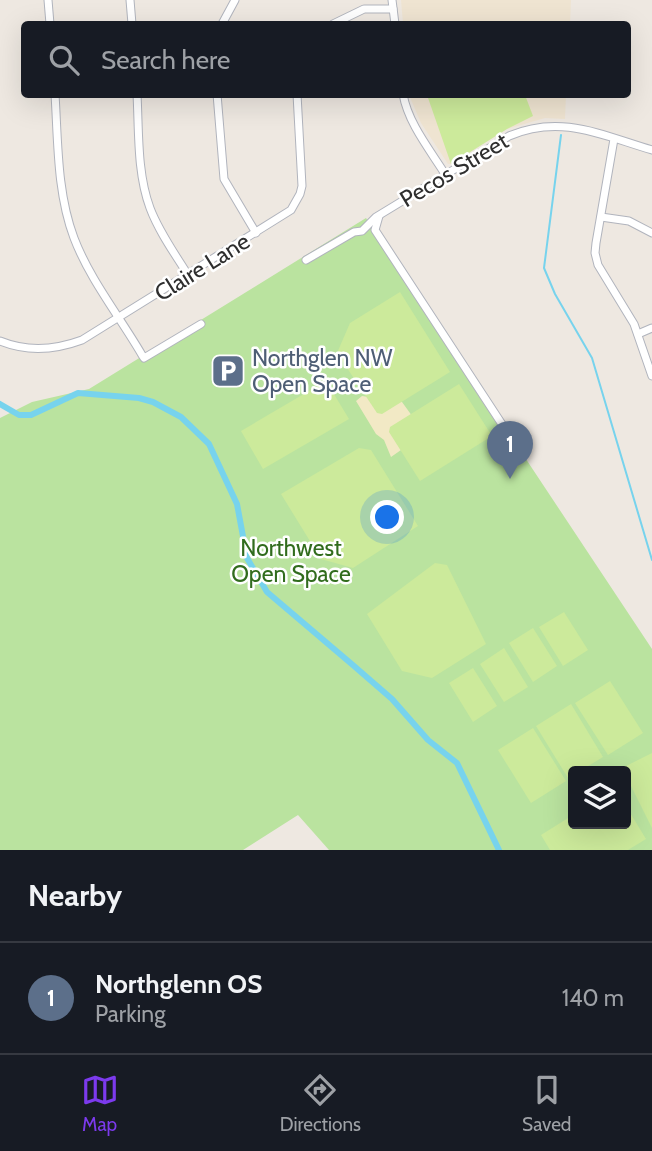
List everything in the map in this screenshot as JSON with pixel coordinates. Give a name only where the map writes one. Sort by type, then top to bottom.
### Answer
[{"type":"street","points":[[48,0],[50,21]]},
{"type":"street","points":[[130,0],[132,21]]},
{"type":"street","points":[[224,21],[235,0]]},
{"type":"street","points":[[392,0],[395,21]]},
{"type":"street","points":[[339,21],[364,9],[393,9]]},
{"type":"street","points":[[55,98],[62,194],[69,222],[78,248],[144,358],[201,324]]},
{"type":"street","points":[[137,98],[146,195],[159,227],[188,275]]},
{"type":"street","points":[[216,98],[224,179],[256,233]]},
{"type":"street","name":"Claire Lane","points":[[0,341],[31,349],[64,346],[91,336],[291,210],[300,194],[303,179],[297,98]]},
{"type":"street","points":[[403,98],[414,124],[445,174]]},
{"type":"street","name":"Pecos Street","points":[[306,260],[354,232],[362,231],[379,216],[445,174],[509,135],[527,128],[557,125],[652,150]]},
{"type":"street","points":[[614,139],[596,259],[630,316],[652,376]]},
{"type":"street","points":[[379,216],[375,230],[511,438]]},
{"type":"street","points":[[601,216],[634,223],[652,233]]},
{"type":"street","points":[[638,334],[652,328]]},
{"type":"shaded area","points":[[401,0],[571,0],[570,21],[403,21]]},
{"type":"shaded area","points":[[410,98],[566,98],[565,119],[545,118],[507,129],[451,164],[448,164],[421,123]]},
{"type":"green space","points":[[428,98],[526,98],[533,116],[451,164]]},
{"type":"green space","name":"Northwest Open Space","points":[[366,218],[652,649],[652,850],[329,850],[298,815],[243,850],[0,850],[0,418],[32,402],[89,389]]},
{"type":"green space","points":[[400,292],[450,372],[382,414],[377,413],[337,353],[350,323]]},
{"type":"green space","points":[[326,381],[349,419],[263,469],[241,431]]},
{"type":"green space","points":[[459,384],[492,436],[420,481],[389,432],[390,427]]},
{"type":"green space","points":[[359,448],[371,450],[418,526],[353,568],[321,559],[281,494]]},
{"type":"green space","points":[[435,563],[447,565],[486,644],[432,678],[402,671],[367,614]]},
{"type":"green space","points":[[564,612],[588,650],[563,666],[539,627]]},
{"type":"green space","points":[[533,628],[557,666],[533,682],[509,643]]},
{"type":"green space","points":[[504,648],[528,687],[504,702],[480,664]]},
{"type":"green space","points":[[473,668],[497,706],[473,722],[449,683]]},
{"type":"green space","points":[[610,681],[643,733],[608,755],[575,703]]},
{"type":"green space","points":[[571,704],[603,757],[588,766],[568,766],[568,778],[536,726]]},
{"type":"green space","points":[[533,728],[566,781],[531,803],[498,750]]},
{"type":"green space","points":[[652,753],[652,828],[631,786],[631,766],[626,766]]},
{"type":"green space","points":[[631,814],[646,839],[628,850],[550,850],[541,835],[568,818],[568,829],[631,829]]},
{"type":"sand","points":[[362,396],[402,402],[415,420],[410,450],[401,450],[391,457],[384,440],[376,434],[356,401]]},
{"type":"waterway","points":[[561,135],[544,268],[555,294],[592,358],[652,560]]},
{"type":"waterway","points":[[0,404],[19,415],[31,415],[78,393],[139,398],[153,402],[181,417],[209,444],[237,504],[247,558],[267,592],[392,699],[428,740],[457,763],[499,850]]},
{"type":"place","name":"Northglen NW Open Space","points":[[228,371]]},
{"type":"place","name":"Northglenn OS","points":[[510,479]]}]
